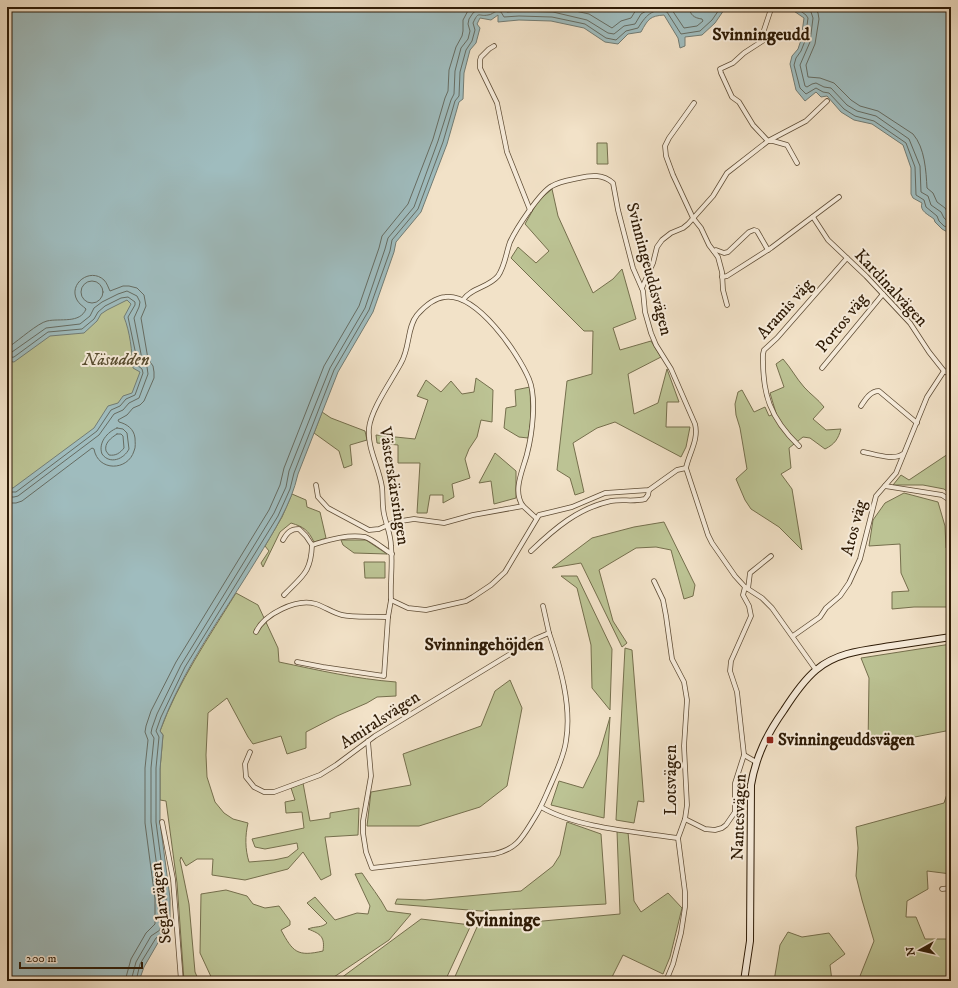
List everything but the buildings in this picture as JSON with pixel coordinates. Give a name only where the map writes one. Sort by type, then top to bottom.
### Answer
[{"type":"street","points":[[770,12],[764,30],[764,40],[744,53],[733,64],[720,69],[732,96],[740,102],[753,125],[768,141],[782,143],[789,147],[797,163]]},
{"type":"street","points":[[494,46],[481,57],[480,68],[497,103],[507,152],[530,210]]},
{"type":"street","points":[[642,288],[650,272],[660,243],[665,236],[688,224],[712,196],[728,173],[768,141],[806,121],[827,101]]},
{"type":"street","points":[[694,103],[665,146],[668,163],[693,218],[701,228],[719,261],[723,290],[727,305]]},
{"type":"street","points":[[781,135],[782,143]]},
{"type":"street","name":"Svinningeuddsvägen","points":[[463,300],[470,292],[489,284],[497,277],[503,266],[511,240],[530,210],[550,187],[554,184],[582,177],[594,176],[608,178],[613,183],[633,268],[642,288],[647,320],[651,333],[656,345],[671,369],[695,424],[695,444],[686,468]]},
{"type":"street","points":[[722,277],[727,276],[768,250],[839,197]]},
{"type":"street","name":"Kardinalvägen","points":[[813,217],[828,240],[910,323],[929,352],[944,371],[951,375]]},
{"type":"street","points":[[714,251],[716,250],[724,253],[728,252],[749,232],[754,230],[757,231],[768,250]]},
{"type":"street","name":"Aramis väg","points":[[799,446],[785,433],[769,404],[763,379],[764,350],[777,338],[847,258]]},
{"type":"street","name":"Portos väg","points":[[822,368],[883,294]]},
{"type":"street","name":"Västerskärsringen","points":[[297,662],[384,676],[388,617],[391,600],[392,554],[391,543],[383,512],[381,485],[369,437],[370,420],[405,356],[412,324],[416,316],[429,303],[438,298],[452,297],[463,300],[475,308],[500,332],[519,359],[531,384],[533,399],[532,428],[519,479],[520,499],[523,506]]},
{"type":"street","name":"Atos väg","points":[[793,636],[820,617],[826,608],[840,596],[849,583],[860,559],[876,496],[896,473],[927,397],[944,371]]},
{"type":"street","points":[[861,406],[872,393],[879,391],[917,424]]},
{"type":"street","points":[[863,452],[893,457],[900,457],[904,454]]},
{"type":"street","points":[[391,600],[408,608],[426,610],[469,599],[491,585],[505,572],[536,518],[541,514],[572,507],[605,493],[649,490],[677,470],[686,468],[701,509],[708,535],[735,576],[747,588],[767,602],[793,636],[816,670]]},
{"type":"street","points":[[316,485],[318,497],[328,508],[369,530],[387,527],[395,522],[414,519],[444,523],[473,515],[523,506],[536,518]]},
{"type":"street","points":[[885,486],[936,493],[948,499],[951,506]]},
{"type":"street","points":[[531,551],[571,517],[612,501],[645,500],[649,490]]},
{"type":"street","points":[[283,540],[286,534],[292,529],[299,529],[306,536],[312,546],[312,560],[306,573],[284,595]]},
{"type":"street","points":[[312,546],[336,538],[366,537],[392,554]]},
{"type":"street","points":[[685,819],[708,830],[719,830],[726,825],[735,812],[735,783],[744,755],[737,692],[730,671],[731,661],[751,616],[749,606],[743,595],[747,588],[750,573],[771,556]]},
{"type":"street","name":"Lotsvägen","points":[[654,581],[663,600],[672,659],[682,677],[686,692],[684,737],[687,796],[685,819],[678,838],[685,892],[685,907],[681,933],[666,981]]},
{"type":"street","points":[[256,632],[273,614],[284,608],[296,605],[315,604],[342,615],[388,617]]},
{"type":"street","points":[[368,742],[371,776],[362,826],[366,852],[372,868],[494,854],[505,852],[518,842],[541,807],[561,759],[566,741],[567,729],[563,686],[543,606]]},
{"type":"street","name":"Amiralsvägen","points":[[250,752],[246,758],[244,768],[246,778],[259,790],[271,793],[320,775],[368,742],[535,639],[549,633]]},
{"type":"street","name":"Nantesvägen","points":[[744,981],[750,941],[751,785],[756,762],[765,740],[775,723],[798,689],[816,670],[832,659],[850,652],[951,637]]},
{"type":"street","points":[[744,755],[756,762]]},
{"type":"street","points":[[541,807],[560,816],[579,822],[632,832],[678,838]]},
{"type":"street","name":"Seglarvägen","points":[[162,822],[173,879],[181,981]]},
{"type":"street","points":[[942,889],[951,888]]},
{"type":"green space","points":[[597,143],[607,143],[608,164],[597,164]]},
{"type":"green space","points":[[552,189],[558,216],[593,293],[613,279],[622,269],[636,319],[613,328],[620,350],[651,341],[661,357],[628,374],[634,414],[658,403],[667,369],[679,402],[667,402],[666,427],[690,427],[686,447],[681,457],[615,422],[597,428],[573,443],[584,492],[575,495],[570,478],[557,470],[567,381],[592,374],[593,331],[584,331],[511,258],[518,247],[536,263],[549,251],[525,224],[538,201]]},
{"type":"green space","name":"Näsudden","points":[[36,212],[226,381],[7,811],[7,237]]},
{"type":"green space","points":[[783,359],[804,387],[824,407],[813,419],[826,430],[841,429],[836,441],[825,449],[810,438],[803,437],[789,448],[791,468],[781,474],[792,489],[802,550],[779,527],[751,509],[745,500],[736,479],[747,469],[740,428],[736,415],[735,404],[738,392],[742,390],[754,412],[765,407],[769,416],[776,413],[770,393],[784,387],[776,364]]},
{"type":"green space","points":[[476,378],[493,390],[492,422],[481,420],[477,437],[469,449],[465,459],[470,478],[452,484],[454,497],[443,503],[443,495],[430,495],[427,513],[417,513],[420,463],[398,463],[398,445],[377,443],[376,435],[415,439],[428,400],[417,396],[426,380],[441,392],[451,381],[462,394],[474,392]]},
{"type":"green space","points":[[530,387],[531,420],[528,438],[519,437],[504,428],[506,408],[516,406],[515,390]]},
{"type":"green space","points":[[322,412],[331,418],[365,431],[367,440],[350,445],[352,465],[344,468],[339,451],[314,433]]},
{"type":"green space","points":[[951,452],[951,495],[944,489],[923,485],[893,485],[901,475],[909,480]]},
{"type":"green space","points":[[495,453],[516,471],[516,498],[494,504],[491,481],[479,483]]},
{"type":"green space","points":[[904,493],[938,502],[945,526],[946,548],[951,550],[951,607],[914,607],[892,609],[892,592],[909,591],[901,573],[900,544],[869,546],[873,520],[885,503]]},
{"type":"green space","points":[[292,494],[306,500],[307,507],[320,512],[326,538],[314,542],[305,530],[291,523],[280,532],[263,567],[261,563],[269,551],[265,546],[282,517]]},
{"type":"green space","points":[[664,522],[695,585],[693,596],[684,599],[671,550],[656,547],[636,548],[599,570],[613,621],[627,643],[622,647],[581,563],[552,568],[592,538],[634,527]]},
{"type":"green space","points":[[341,540],[366,540],[387,554],[354,553],[343,545]]},
{"type":"green space","points":[[364,562],[385,562],[385,578],[365,578]]},
{"type":"green space","points":[[561,576],[577,576],[612,649],[610,710],[592,688],[591,645],[577,588]]},
{"type":"green space","points":[[236,593],[258,605],[278,648],[279,662],[381,681],[396,682],[396,696],[377,697],[306,732],[306,748],[287,754],[281,736],[253,744],[227,698],[208,713],[206,755],[207,777],[215,802],[224,813],[233,819],[248,823],[246,842],[249,862],[288,857],[298,849],[297,843],[265,849],[255,847],[252,839],[304,828],[302,812],[286,813],[285,802],[295,800],[291,788],[303,783],[310,821],[330,818],[330,813],[359,808],[358,835],[325,837],[331,875],[321,880],[303,852],[288,869],[245,880],[212,875],[213,859],[197,859],[186,866],[181,857],[180,860],[189,904],[195,972],[199,981],[184,981],[177,883],[166,801],[160,800],[160,769],[163,735],[160,731],[167,713],[185,677]]},
{"type":"green space","points":[[951,644],[951,730],[868,746],[869,678],[861,658]]},
{"type":"green space","points":[[625,648],[632,650],[644,802],[638,801],[634,823],[616,820]]},
{"type":"green space","points":[[510,680],[522,708],[507,786],[480,807],[419,826],[367,826],[371,792],[411,785],[403,754],[481,726],[495,691]]},
{"type":"green space","points":[[610,717],[604,818],[551,805],[559,781],[583,788],[599,755]]},
{"type":"green space","points":[[951,782],[951,874],[927,871],[928,889],[907,901],[906,917],[916,917],[925,939],[951,939],[951,981],[858,981],[874,941],[856,876],[858,848],[856,827],[944,803]]},
{"type":"green space","points":[[567,822],[601,834],[606,904],[481,911],[395,904],[397,899],[425,900],[521,891],[553,866],[560,855]]},
{"type":"green space","points":[[617,831],[628,832],[634,901],[641,912],[668,893],[682,908],[670,957],[663,974],[623,955],[610,981],[453,981],[477,927],[620,914]]},
{"type":"green space","points":[[362,873],[387,911],[411,914],[389,940],[328,981],[213,981],[200,953],[201,894],[226,890],[247,896],[253,904],[265,908],[279,906],[290,921],[290,925],[281,930],[289,943],[293,948],[301,953],[314,953],[323,951],[323,939],[319,934],[308,929],[323,926],[327,923],[307,903],[315,897],[335,920],[357,913],[368,914],[370,906],[355,874]]},
{"type":"green space","points":[[421,919],[471,925],[445,981],[337,981]]},
{"type":"green space","points":[[788,932],[802,937],[829,933],[845,954],[830,965],[832,981],[774,981],[780,945]]},
{"type":"water","points":[[7,7],[698,7],[699,10],[709,7],[726,7],[715,23],[702,35],[685,37],[685,46],[680,48],[678,38],[664,15],[652,17],[641,32],[628,34],[618,44],[605,42],[584,28],[551,21],[519,20],[498,22],[498,15],[491,20],[480,18],[477,24],[480,28],[476,43],[470,50],[464,73],[463,99],[459,102],[447,144],[421,212],[396,242],[394,252],[373,312],[338,372],[298,474],[291,496],[281,518],[191,664],[169,708],[160,731],[163,735],[160,769],[160,822],[170,898],[170,926],[168,935],[159,941],[144,967],[139,981],[7,981],[7,488],[13,488],[94,428],[108,406],[118,403],[123,396],[132,393],[140,372],[133,368],[128,329],[124,317],[131,304],[127,300],[101,314],[97,321],[84,333],[50,336],[14,362],[7,361]]},
{"type":"water","points":[[788,7],[951,7],[951,234],[942,229],[934,219],[923,211],[921,206],[922,203],[913,198],[911,194],[911,168],[903,145],[872,124],[854,120],[841,112],[827,96],[821,97],[816,92],[805,101],[796,90],[790,64],[792,56],[798,49],[801,40],[804,18]]},
{"type":"place","name":"Svinningeuddsvägen","points":[[770,740]]},
{"type":"district","name":"Svinningeudd","points":[[761,35]]},
{"type":"district","name":"Svinningehöjden","points":[[484,645]]},
{"type":"district","name":"Svinninge","points":[[503,920]]}]
